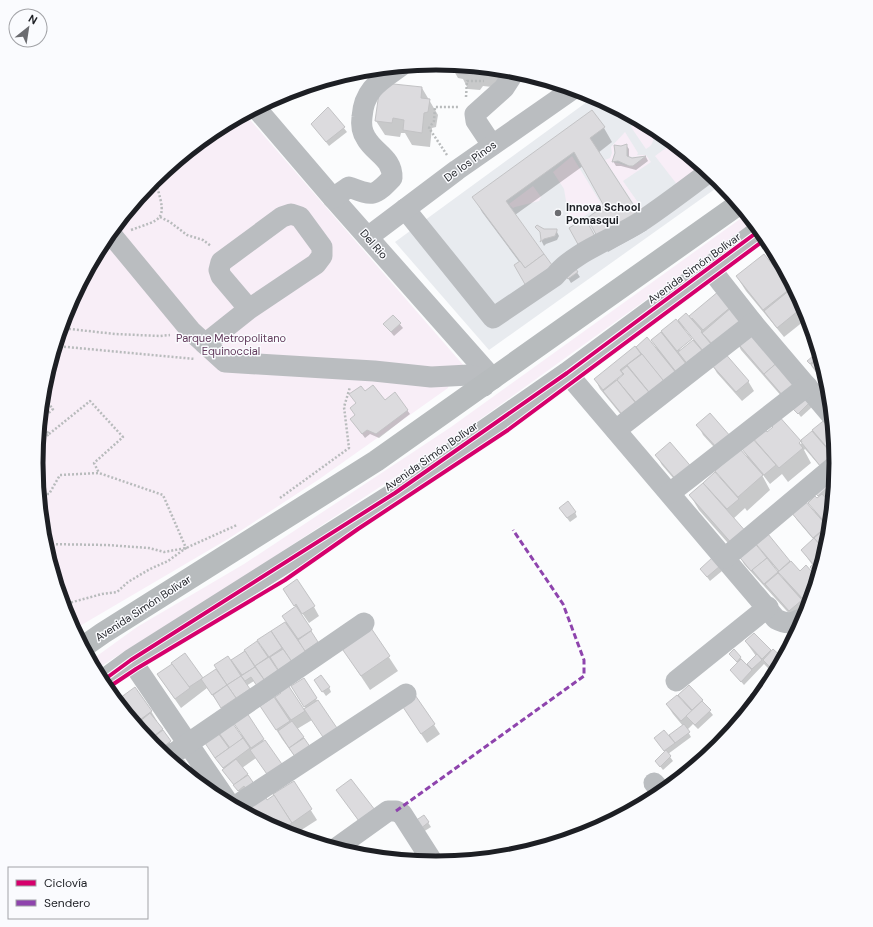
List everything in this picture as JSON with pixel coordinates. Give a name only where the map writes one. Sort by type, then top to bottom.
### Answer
[{"type":"highway","name":"Avenida Simón Bolívar","points":[[88,645],[109,629],[376,461],[735,207]]},
{"type":"highway","name":"Avenida Simón Bolívar","points":[[107,678],[131,660],[395,493],[567,373],[756,233]]},
{"type":"street","points":[[333,198],[349,187],[369,194],[376,193],[392,178],[392,170],[388,162],[366,138],[361,124],[362,106],[369,92],[381,80],[392,72]]},
{"type":"street","points":[[492,145],[476,121],[475,114],[504,88],[511,78]]},
{"type":"street","name":"De los Pinos","points":[[368,237],[457,170],[567,92]]},
{"type":"street","name":"Del Rio","points":[[260,112],[368,237],[488,382]]},
{"type":"street","points":[[405,209],[493,318],[555,276],[573,259],[639,223],[704,175]]},
{"type":"street","points":[[198,337],[248,309],[316,264],[322,256],[322,247],[300,217],[290,214],[282,217],[221,262],[219,270],[221,276],[248,309]]},
{"type":"street","points":[[114,238],[198,337],[225,362],[355,370],[431,377],[469,375],[488,382]]},
{"type":"street","points":[[709,268],[826,409]]},
{"type":"street","points":[[616,430],[753,322]]},
{"type":"street","points":[[567,373],[726,558],[776,619],[783,623],[791,623],[797,620]]},
{"type":"street","points":[[670,493],[807,386]]},
{"type":"street","points":[[726,558],[830,470]]},
{"type":"street","points":[[676,681],[768,608]]},
{"type":"street","points":[[172,755],[364,623]]},
{"type":"street","points":[[131,660],[221,793]]},
{"type":"street","points":[[239,804],[406,694]]},
{"type":"street","points":[[340,845],[388,811],[396,811],[402,814],[429,857]]},
{"type":"path","points":[[435,107],[434,121],[429,128],[457,170]]},
{"type":"path","points":[[116,235],[154,222],[160,217],[163,210],[162,202],[156,187]]},
{"type":"path","points":[[160,217],[170,222],[187,236],[203,240],[215,250],[221,262]]},
{"type":"path","points":[[67,329],[115,334],[198,337]]},
{"type":"path","points":[[61,346],[225,362]]},
{"type":"path","points":[[274,502],[348,448],[344,406],[355,370]]},
{"type":"path","points":[[44,438],[90,401],[123,437],[94,463],[98,473]]},
{"type":"path","points":[[46,416],[53,409],[48,403]]},
{"type":"path","points":[[45,430],[48,434]]},
{"type":"path","points":[[44,494],[49,494],[60,475],[98,473],[163,495],[186,548]]},
{"type":"path","points":[[69,603],[102,594],[117,592],[128,582],[150,569],[168,561],[186,548],[242,522]]},
{"type":"path","points":[[52,543],[149,548],[164,552],[186,548]]},
{"type":"shaded area","name":"Innova School Pomasqui","points":[[589,101],[611,111],[655,136],[676,151],[717,187],[489,350],[395,242]]},
{"type":"green space","name":"Parque Metropolitano Equinoccial","points":[[249,118],[465,367],[452,370],[448,388],[318,480],[228,539],[79,627],[56,565],[46,515],[43,464],[44,438],[46,412],[56,362],[64,337],[84,289],[109,245],[124,224],[158,185],[197,151],[218,136]]},
{"type":"green space","points":[[634,123],[652,134],[652,144],[646,149],[631,127]]},
{"type":"green space","points":[[625,132],[638,153],[637,155],[646,155],[651,162],[623,181],[644,211],[642,216],[605,160],[610,158],[612,153],[611,147]],"holes":[[[627,144],[628,156],[632,157],[646,156],[632,166],[612,162],[614,145],[621,146]]]},
{"type":"green space","points":[[669,146],[700,171],[679,187],[655,156]]},
{"type":"green space","points":[[572,156],[602,205],[570,225],[564,189],[553,172]]},
{"type":"green space","points":[[533,186],[541,197],[539,201],[513,208],[509,204]]},
{"type":"green space","points":[[743,217],[750,225],[457,436],[248,574],[100,667],[95,658],[137,627],[244,564],[451,427]]},
{"type":"building","points":[[459,71],[488,73],[493,74],[474,72],[472,75],[459,74]]},
{"type":"building","points":[[384,83],[422,87],[421,98],[430,99],[428,112],[424,113],[422,133],[403,130],[404,120],[393,118],[392,123],[375,121],[380,86]]},
{"type":"building","points":[[328,107],[345,127],[326,142],[311,124]]},
{"type":"building","points":[[592,110],[605,127],[590,138],[640,215],[598,238],[587,218],[604,206],[574,152],[506,201],[544,254],[525,268],[472,197]]},
{"type":"building","points":[[627,144],[627,156],[632,158],[646,156],[633,166],[629,166],[618,161],[612,162],[615,153],[614,145],[621,146]]},
{"type":"building","points":[[585,218],[596,238],[580,248],[569,228]]},
{"type":"building","points":[[537,225],[544,229],[557,229],[555,236],[544,239],[540,242],[540,232],[535,227]]},
{"type":"building","points":[[544,254],[552,265],[529,286],[526,286],[514,265],[520,261],[525,268]]},
{"type":"building","points":[[764,254],[783,278],[789,289],[763,310],[736,276]]},
{"type":"building","points":[[574,266],[578,272],[568,279],[564,274]]},
{"type":"building","points":[[790,290],[799,310],[777,328],[764,311]]},
{"type":"building","points":[[719,291],[732,306],[703,330],[689,316]]},
{"type":"building","points":[[732,307],[742,320],[713,345],[702,333]]},
{"type":"building","points":[[686,313],[711,344],[703,351],[678,320]]},
{"type":"building","points":[[393,315],[401,323],[391,332],[383,324]]},
{"type":"building","points":[[676,319],[692,339],[677,351],[661,331]]},
{"type":"building","points":[[750,327],[779,361],[764,374],[735,340]]},
{"type":"building","points":[[661,332],[687,365],[677,373],[651,340]]},
{"type":"building","points":[[647,337],[677,374],[665,383],[636,347]]},
{"type":"building","points":[[693,340],[705,354],[689,366],[678,352]]},
{"type":"building","points":[[635,346],[641,354],[620,370],[623,374],[603,390],[594,379]]},
{"type":"building","points":[[723,351],[749,381],[736,392],[710,363]]},
{"type":"building","points":[[642,354],[667,385],[653,397],[627,365]]},
{"type":"building","points":[[813,356],[816,359],[810,364],[807,361]]},
{"type":"building","points":[[816,360],[819,374],[811,365]]},
{"type":"building","points":[[779,361],[799,384],[784,397],[764,374]]},
{"type":"building","points":[[627,366],[652,396],[639,406],[617,380],[624,374],[621,371]]},
{"type":"building","points":[[617,380],[638,406],[625,418],[603,391]]},
{"type":"building","points":[[373,385],[385,400],[395,392],[408,410],[376,434],[367,430],[362,434],[350,419],[355,415],[350,408],[356,403],[349,394],[361,386],[365,391]]},
{"type":"building","points":[[804,396],[810,402],[798,414],[792,408]]},
{"type":"building","points":[[710,413],[731,437],[718,449],[696,425]]},
{"type":"building","points":[[777,414],[801,441],[799,443],[803,448],[779,468],[751,436],[765,429],[767,432],[773,427],[768,422]]},
{"type":"building","points":[[827,418],[829,450],[812,430]]},
{"type":"building","points":[[812,431],[830,451],[830,467],[825,472],[801,442],[801,440]]},
{"type":"building","points":[[752,438],[776,465],[764,475],[741,448]]},
{"type":"building","points":[[670,442],[694,470],[679,483],[655,455]]},
{"type":"building","points":[[740,449],[763,475],[738,497],[715,471]]},
{"type":"building","points":[[715,472],[739,499],[727,509],[703,483]]},
{"type":"building","points":[[703,483],[748,534],[734,546],[689,495]]},
{"type":"building","points":[[824,483],[828,487],[818,496],[814,492]]},
{"type":"building","points":[[822,494],[828,501],[825,523],[808,503],[815,496],[817,498]]},
{"type":"building","points":[[568,501],[576,512],[567,518],[559,508]]},
{"type":"building","points":[[805,501],[825,524],[824,528],[813,538],[790,511]]},
{"type":"building","points":[[824,529],[821,546],[814,538]]},
{"type":"building","points":[[768,534],[790,561],[779,571],[756,544]]},
{"type":"building","points":[[814,538],[821,546],[815,572],[810,567],[813,564],[801,550]]},
{"type":"building","points":[[753,541],[767,558],[751,571],[737,554]]},
{"type":"building","points":[[713,557],[720,566],[707,577],[700,569]]},
{"type":"building","points":[[767,558],[778,572],[764,584],[752,570]]},
{"type":"building","points":[[791,561],[800,571],[806,565],[814,574],[808,593],[802,598],[778,572]]},
{"type":"building","points":[[778,573],[802,600],[789,611],[765,584]]},
{"type":"building","points":[[297,579],[315,606],[302,614],[296,604],[294,606],[283,589]]},
{"type":"building","points":[[296,606],[312,630],[298,639],[282,616]]},
{"type":"building","points":[[285,622],[306,652],[292,662],[271,631]]},
{"type":"building","points":[[371,628],[390,656],[361,676],[338,643]]},
{"type":"building","points":[[271,631],[282,648],[269,657],[257,640]]},
{"type":"building","points":[[311,631],[318,642],[305,651],[298,640]]},
{"type":"building","points":[[754,633],[771,650],[762,659],[745,641]]},
{"type":"building","points":[[257,641],[268,657],[255,666],[244,650]]},
{"type":"building","points":[[283,649],[292,662],[279,671],[270,657]]},
{"type":"building","points":[[734,649],[741,657],[737,662],[729,654]]},
{"type":"building","points":[[773,649],[780,655],[772,669],[763,660]]},
{"type":"building","points":[[245,651],[255,667],[242,675],[231,660]]},
{"type":"building","points":[[185,653],[203,678],[189,687],[171,663]]},
{"type":"building","points":[[757,654],[762,660],[752,669],[747,664]]},
{"type":"building","points":[[228,656],[241,676],[227,685],[214,665]]},
{"type":"building","points":[[269,657],[279,672],[265,681],[255,666]]},
{"type":"building","points":[[741,659],[752,670],[741,682],[730,670]]},
{"type":"building","points":[[172,664],[190,688],[175,699],[157,674]]},
{"type":"building","points":[[255,667],[265,681],[257,686],[251,677],[245,681],[241,676]]},
{"type":"building","points":[[216,669],[227,685],[212,695],[201,679]]},
{"type":"building","points":[[321,675],[330,687],[322,692],[314,680]]},
{"type":"building","points":[[241,676],[250,689],[236,698],[227,685]]},
{"type":"building","points":[[304,678],[317,698],[304,707],[291,686]]},
{"type":"building","points":[[765,680],[753,698],[750,695]]},
{"type":"building","points":[[227,685],[236,698],[221,708],[213,695]]},
{"type":"building","points":[[288,685],[305,711],[291,720],[275,697],[281,693],[279,691]]},
{"type":"building","points":[[689,685],[703,700],[692,710],[678,695]]},
{"type":"building","points":[[135,687],[152,711],[139,721],[120,698]]},
{"type":"building","points":[[415,695],[435,724],[421,734],[401,704]]},
{"type":"building","points":[[677,695],[692,711],[681,721],[666,704]]},
{"type":"building","points":[[274,697],[290,721],[276,730],[260,706]]},
{"type":"building","points":[[318,700],[339,731],[325,740],[304,709]]},
{"type":"building","points":[[702,701],[711,710],[695,725],[686,716]]},
{"type":"building","points":[[150,713],[163,729],[153,737],[140,722]]},
{"type":"building","points":[[247,713],[264,739],[251,748],[233,722]]},
{"type":"building","points":[[292,721],[304,737],[289,748],[278,731]]},
{"type":"building","points":[[233,724],[243,738],[230,748],[219,733]]},
{"type":"building","points":[[684,724],[690,732],[675,743],[669,735]]},
{"type":"building","points":[[163,730],[171,741],[163,747],[153,737]]},
{"type":"building","points":[[664,730],[675,743],[664,751],[654,738]]},
{"type":"building","points":[[218,733],[229,748],[215,758],[205,743]]},
{"type":"building","points":[[243,738],[250,748],[223,768],[215,758]]},
{"type":"building","points":[[304,738],[313,751],[298,761],[289,748]]},
{"type":"building","points":[[265,740],[284,767],[269,777],[250,750]]},
{"type":"building","points":[[709,744],[711,746],[707,750],[705,748]]},
{"type":"building","points":[[666,750],[671,756],[660,767],[655,761]]},
{"type":"building","points":[[236,759],[248,774],[234,785],[222,770]]},
{"type":"building","points":[[184,760],[192,771],[181,762]]},
{"type":"building","points":[[248,775],[257,788],[249,794],[244,786],[238,791],[233,785]]},
{"type":"building","points":[[351,779],[375,810],[359,821],[336,790]]},
{"type":"building","points":[[294,781],[312,809],[292,823],[273,794]]},
{"type":"building","points":[[274,795],[292,823],[286,827],[247,808],[265,796],[267,800]]},
{"type":"building","points":[[424,815],[429,822],[420,829],[415,821]]},
{"type":"marked path","points":[[396,811],[584,676],[584,660],[563,604],[513,530]]},
{"type":"cycle path","points":[[107,678],[131,660],[395,493],[567,373],[756,233]]},
{"type":"cycle path","points":[[111,685],[136,669],[285,580],[358,529],[508,430],[762,242]]},
{"type":"place","name":"Innova School Pomasqui","points":[[558,213]]}]
